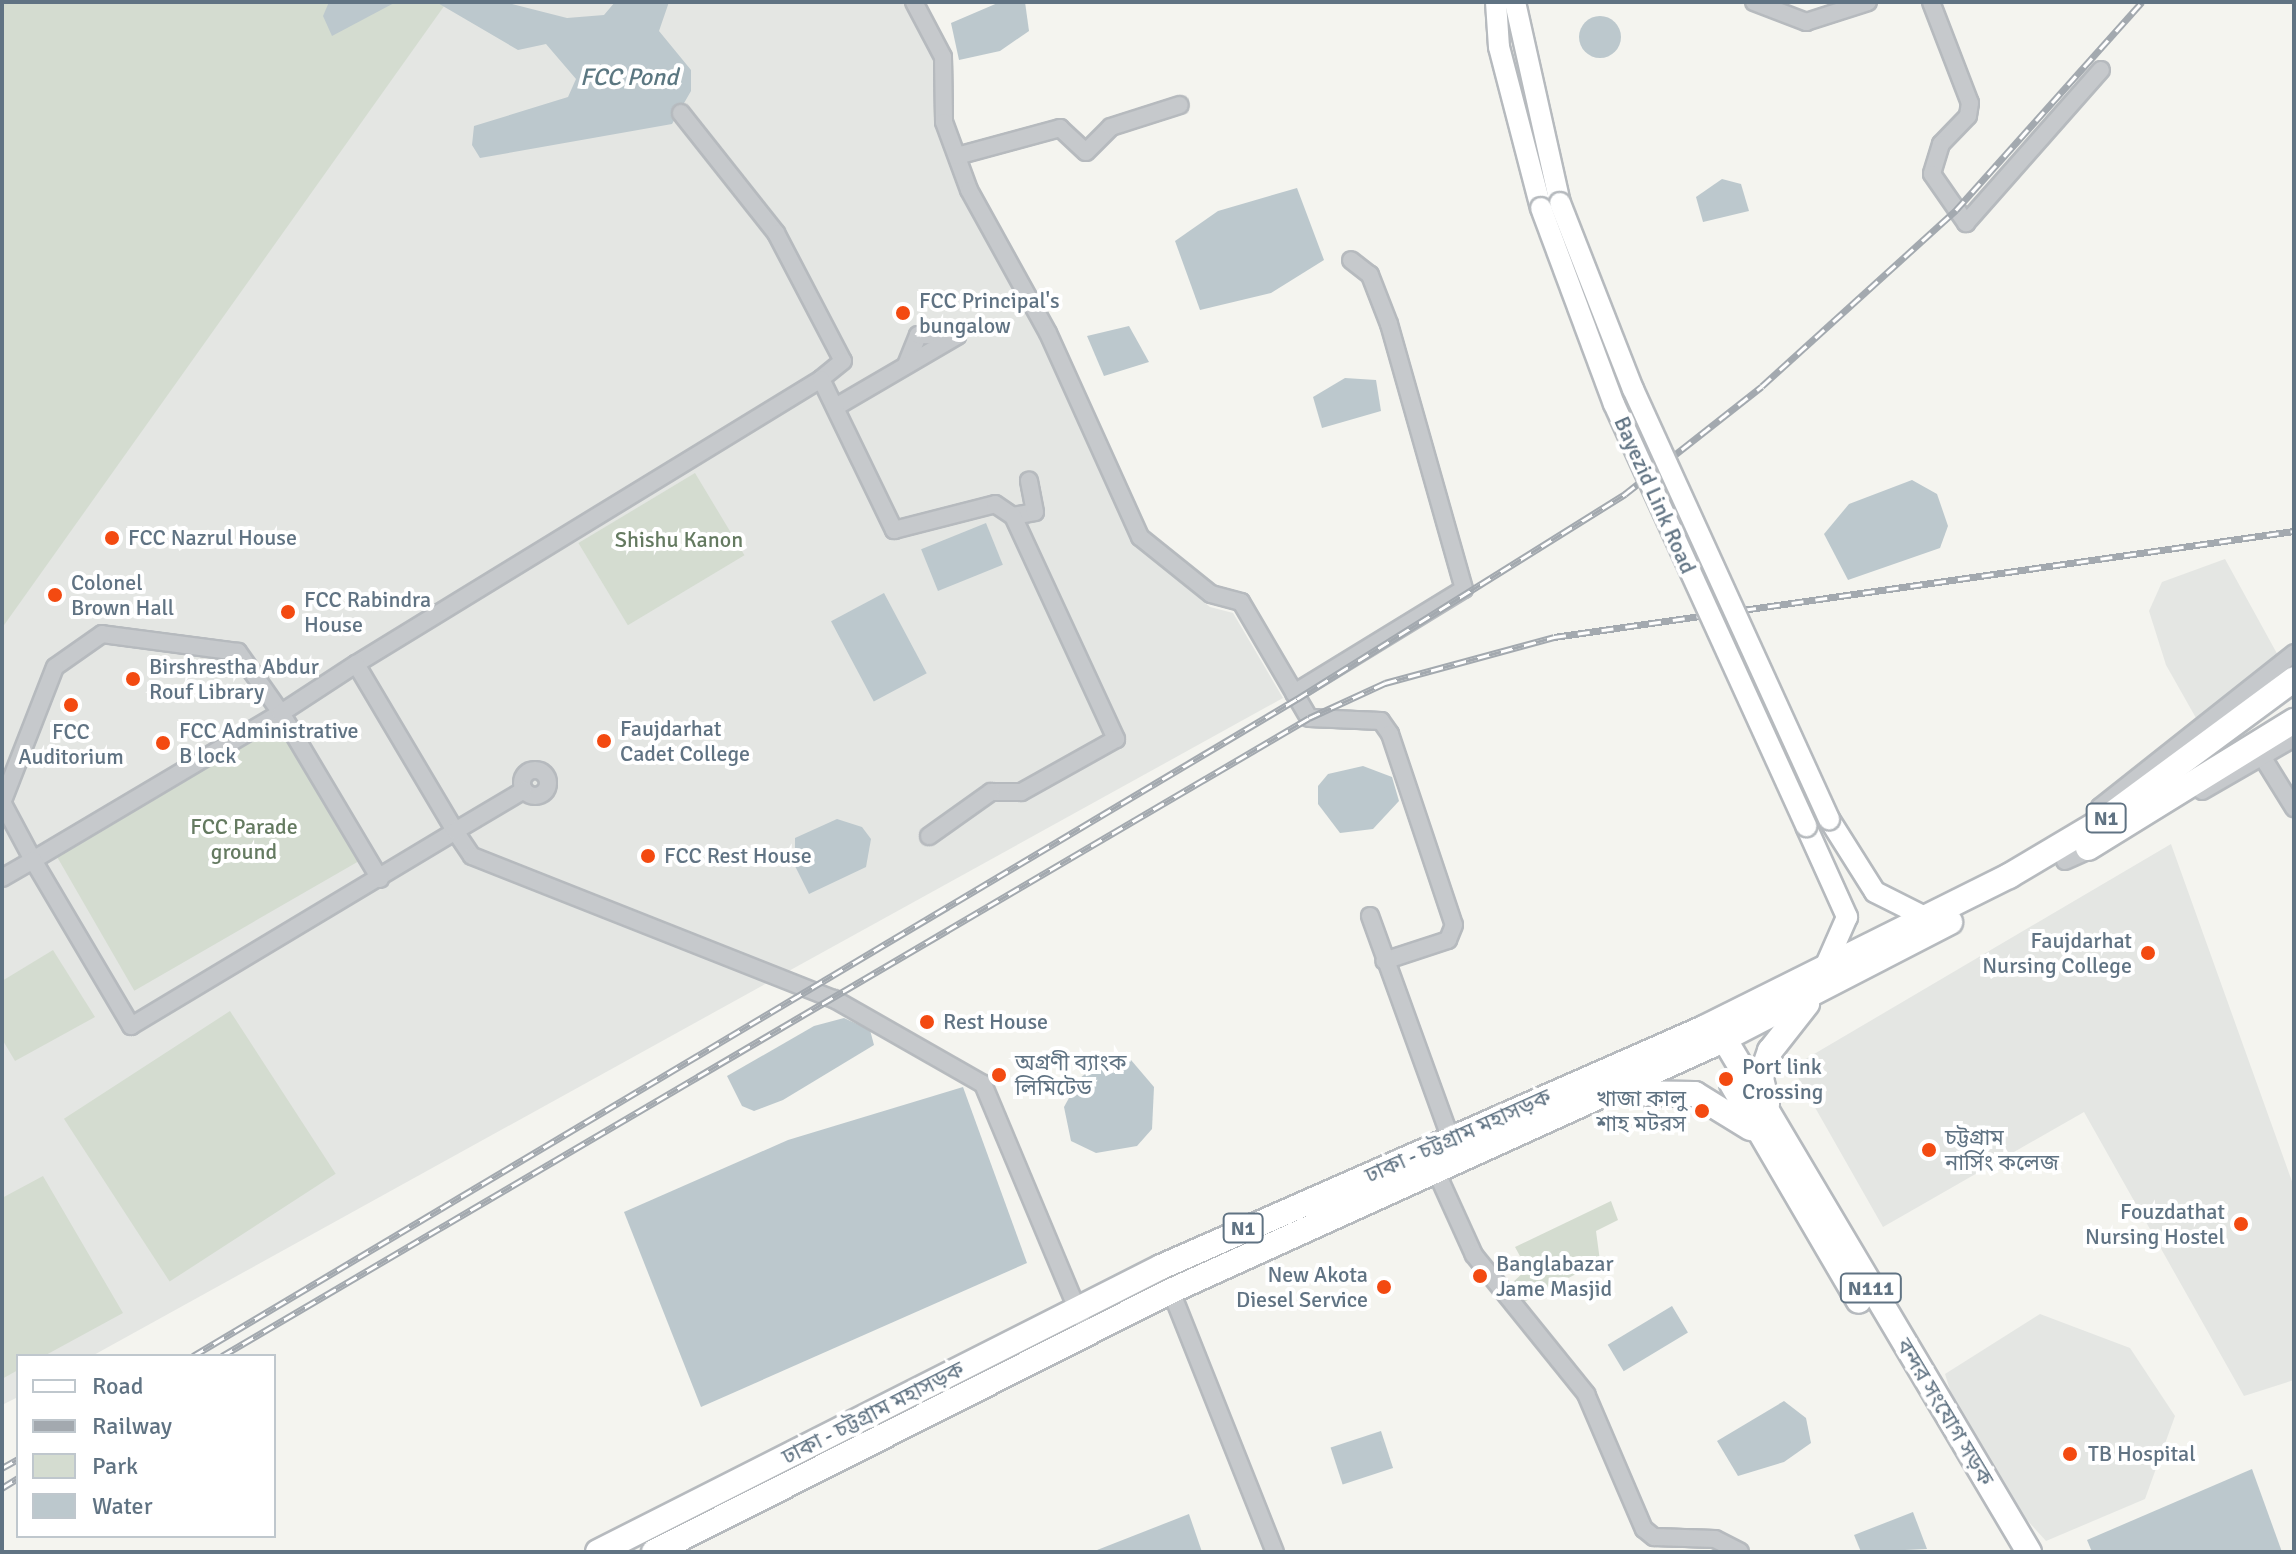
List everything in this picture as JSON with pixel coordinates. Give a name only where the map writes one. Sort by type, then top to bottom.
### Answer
[{"type":"highway","name":"ঢাকা - চট্টগ্রাম মহাসড়ক","points":[[654,1552],[1171,1291],[1592,1097],[1824,978],[2065,861],[2294,679]]},
{"type":"highway","name":"ঢাকা - চট্টগ্রাম মহাসড়ক","points":[[1824,978],[1925,917],[2108,827],[2294,721]]},
{"type":"highway","points":[[1768,1132],[1761,1077],[1788,1023],[1824,978]]},
{"type":"highway","name":"ঢাকা - চট্টগ্রাম মহাসড়ক","points":[[598,1552],[1265,1218],[1714,1034]]},
{"type":"highway","name":"বন্দর সংযোগ সড়ক","points":[[1714,1034],[2013,1552]]},
{"type":"highway","points":[[1592,1097],[1695,1094],[1733,1111],[1768,1132]]},
{"type":"highway","name":"বন্দর সংযোগ সড়ক","points":[[1768,1132],[2029,1552]]},
{"type":"main road","name":"Bayezid Link Road","points":[[1496,2],[1499,47],[1614,404],[1847,917],[1824,978]]},
{"type":"main road","name":"Bayezid Link Road","points":[[1515,2],[1550,206],[1829,819],[1859,875],[1884,900],[1925,917]]},
{"type":"street","points":[[914,2],[943,57],[944,122],[957,156],[1140,537],[1211,594],[1241,602],[1309,718],[1381,721],[1390,734],[1454,925],[1448,940],[1384,961]]},
{"type":"street","points":[[1754,2],[1806,22],[1868,2]]},
{"type":"street","points":[[1931,2],[1970,103],[1968,116],[1941,144],[1932,174],[1966,223],[2101,70]]},
{"type":"street","points":[[957,156],[1060,128],[1086,152],[1111,127],[1180,105]]},
{"type":"street","points":[[2,878],[281,713],[821,379],[843,361],[776,233],[681,113]]},
{"type":"street","points":[[1294,693],[1464,589],[1389,324],[1370,275],[1351,260]]},
{"type":"street","points":[[839,405],[906,365]]},
{"type":"street","points":[[821,379],[839,405],[894,530],[995,504],[1013,516],[1116,739],[1021,792],[991,792],[929,836]]},
{"type":"street","points":[[1013,516],[1040,511],[1029,481]]},
{"type":"street","points":[[380,879],[281,713],[238,652],[102,634],[55,667],[2,802],[131,1026],[380,879],[524,790]]},
{"type":"street","points":[[2108,827],[2100,807],[2294,653]]},
{"type":"street","points":[[356,664],[472,856],[834,999],[983,1084],[1077,1311],[1090,1333]]},
{"type":"street","points":[[2065,861],[2263,758],[2294,738]]},
{"type":"street","points":[[2263,758],[2294,808]]},
{"type":"street","points":[[1370,916],[1451,1140]]},
{"type":"street","points":[[1435,1169],[1474,1255],[1586,1394],[1644,1529],[1654,1537],[1715,1539],[1740,1552]]},
{"type":"street","points":[[1171,1291],[1275,1552]]},
{"type":"shaded area","name":"Faujdarhat Cadet College","points":[[15,2],[906,2],[936,59],[935,125],[960,195],[1040,338],[1136,546],[1210,607],[1233,613],[1283,698],[96,1354],[16,1354],[16,1398],[2,1405],[2,25]]},
{"type":"shaded area","points":[[2225,559],[2280,659],[2196,718],[2166,665],[2149,611],[2162,582]]},
{"type":"shaded area","name":"চট্টগ্রাম নার্সিং কলেজ","points":[[2171,844],[2294,1187],[2294,1380],[2244,1396],[2084,1112],[1883,1227],[1792,1067]]},
{"type":"shaded area","name":"TB Hospital","points":[[2040,1314],[2130,1348],[2175,1416],[2145,1499],[2046,1541],[1998,1488],[1959,1419],[1945,1374]]},
{"type":"green space","points":[[2,2],[447,2],[2,628]]},
{"type":"green space","name":"Shishu Kanon","points":[[695,473],[744,555],[628,625],[578,543]]},
{"type":"green space","name":"FCC Parade ground","points":[[280,723],[360,861],[134,991],[55,853]]},
{"type":"green space","points":[[53,950],[95,1017],[15,1061],[2,1039],[2,981]]},
{"type":"green space","points":[[230,1011],[336,1174],[170,1282],[64,1119]]},
{"type":"green space","points":[[43,1176],[123,1313],[48,1354],[16,1354],[16,1371],[2,1379],[2,1198]]},
{"type":"green space","points":[[1611,1201],[1618,1220],[1596,1231],[1600,1261],[1524,1302],[1510,1285],[1527,1269],[1515,1247]]},
{"type":"water","points":[[329,2],[396,2],[332,36],[323,16]]},
{"type":"water","name":"FCC Pond","points":[[436,2],[504,2],[567,18],[604,15],[615,2],[669,2],[659,31],[691,70],[691,91],[672,124],[480,158],[472,145],[474,126],[568,97],[576,79],[546,44],[518,50]]},
{"type":"water","points":[[1000,2],[1025,2],[1029,31],[1000,51],[959,60],[951,23]]},
{"type":"water","points":[[1600,16],[1615,22],[1621,37],[1615,52],[1600,58],[1585,52],[1579,37],[1585,22]]},
{"type":"water","points":[[1722,179],[1741,184],[1749,211],[1703,222],[1696,197]]},
{"type":"water","points":[[1297,188],[1324,260],[1271,293],[1200,310],[1175,241],[1218,211]]},
{"type":"water","points":[[1129,326],[1149,362],[1104,376],[1087,336]]},
{"type":"water","points":[[1345,378],[1376,380],[1381,411],[1322,428],[1313,397]]},
{"type":"water","points":[[1912,480],[1937,494],[1948,526],[1940,548],[1848,580],[1824,534],[1849,504]]},
{"type":"water","points":[[986,523],[1003,565],[938,591],[921,549]]},
{"type":"water","points":[[884,593],[927,673],[874,702],[831,621]]},
{"type":"water","points":[[1363,766],[1392,777],[1399,801],[1373,829],[1340,833],[1318,804],[1318,786],[1328,774]]},
{"type":"water","points":[[837,819],[862,827],[871,839],[866,867],[809,894],[795,866],[795,838]]},
{"type":"water","points":[[844,1018],[870,1030],[874,1045],[783,1100],[754,1111],[742,1106],[727,1076],[814,1026]]},
{"type":"water","points":[[1131,1060],[1154,1087],[1152,1129],[1137,1146],[1096,1153],[1071,1141],[1064,1107],[1080,1078],[1102,1061]]},
{"type":"water","points":[[963,1087],[1027,1263],[701,1407],[624,1212],[788,1140]]},
{"type":"water","points":[[1672,1306],[1688,1333],[1624,1371],[1608,1345]]},
{"type":"water","points":[[1784,1401],[1806,1418],[1811,1443],[1784,1462],[1738,1476],[1717,1441]]},
{"type":"water","points":[[1381,1431],[1393,1468],[1343,1484],[1331,1447]]},
{"type":"water","points":[[2252,1469],[2282,1552],[2092,1552],[2087,1540]]},
{"type":"water","points":[[1913,1512],[1927,1549],[1861,1552],[1854,1535]]},
{"type":"water","points":[[1189,1514],[1202,1552],[1092,1552]]},
{"type":"railway","points":[[196,1354],[1297,699],[1625,494],[1762,386],[1956,210],[2142,2]]},
{"type":"railway","points":[[225,1354],[1309,718],[1385,683],[1554,637],[2294,531]]},
{"type":"railway","points":[[2,1468],[16,1460]]},
{"type":"railway","points":[[2,1488],[16,1479]]},
{"type":"place","name":"FCC Principal's bungalow","points":[[903,313]]},
{"type":"place","name":"FCC Nazrul House","points":[[112,538]]},
{"type":"place","name":"Colonel Brown Hall","points":[[55,595]]},
{"type":"place","name":"FCC Rabindra House","points":[[288,612]]},
{"type":"place","name":"Birshrestha Abdur Rouf Library","points":[[133,679]]},
{"type":"place","name":"FCC Auditorium","points":[[71,705]]},
{"type":"place","name":"Faujdarhat Cadet College","points":[[604,741]]},
{"type":"place","name":"FCC Administrative B lock","points":[[163,743]]},
{"type":"place","name":"FCC Rest House","points":[[648,856]]},
{"type":"place","name":"Faujdarhat Nursing College","points":[[2148,953]]},
{"type":"place","name":"Rest House","points":[[927,1022]]},
{"type":"place","name":"অগ্রণী ব্যাংক লিমিটেড","points":[[999,1075]]},
{"type":"place","name":"Port link Crossing","points":[[1726,1079]]},
{"type":"place","name":"খাজা কালু শাহ মটরস","points":[[1702,1111]]},
{"type":"place","name":"চট্টগ্রাম নার্সিং কলেজ","points":[[1929,1150]]},
{"type":"place","name":"Fouzdathat Nursing Hostel","points":[[2241,1224]]},
{"type":"place","name":"Banglabazar Jame Masjid","points":[[1480,1276]]},
{"type":"place","name":"New Akota Diesel Service","points":[[1384,1287]]},
{"type":"place","name":"TB Hospital","points":[[2070,1454]]}]
